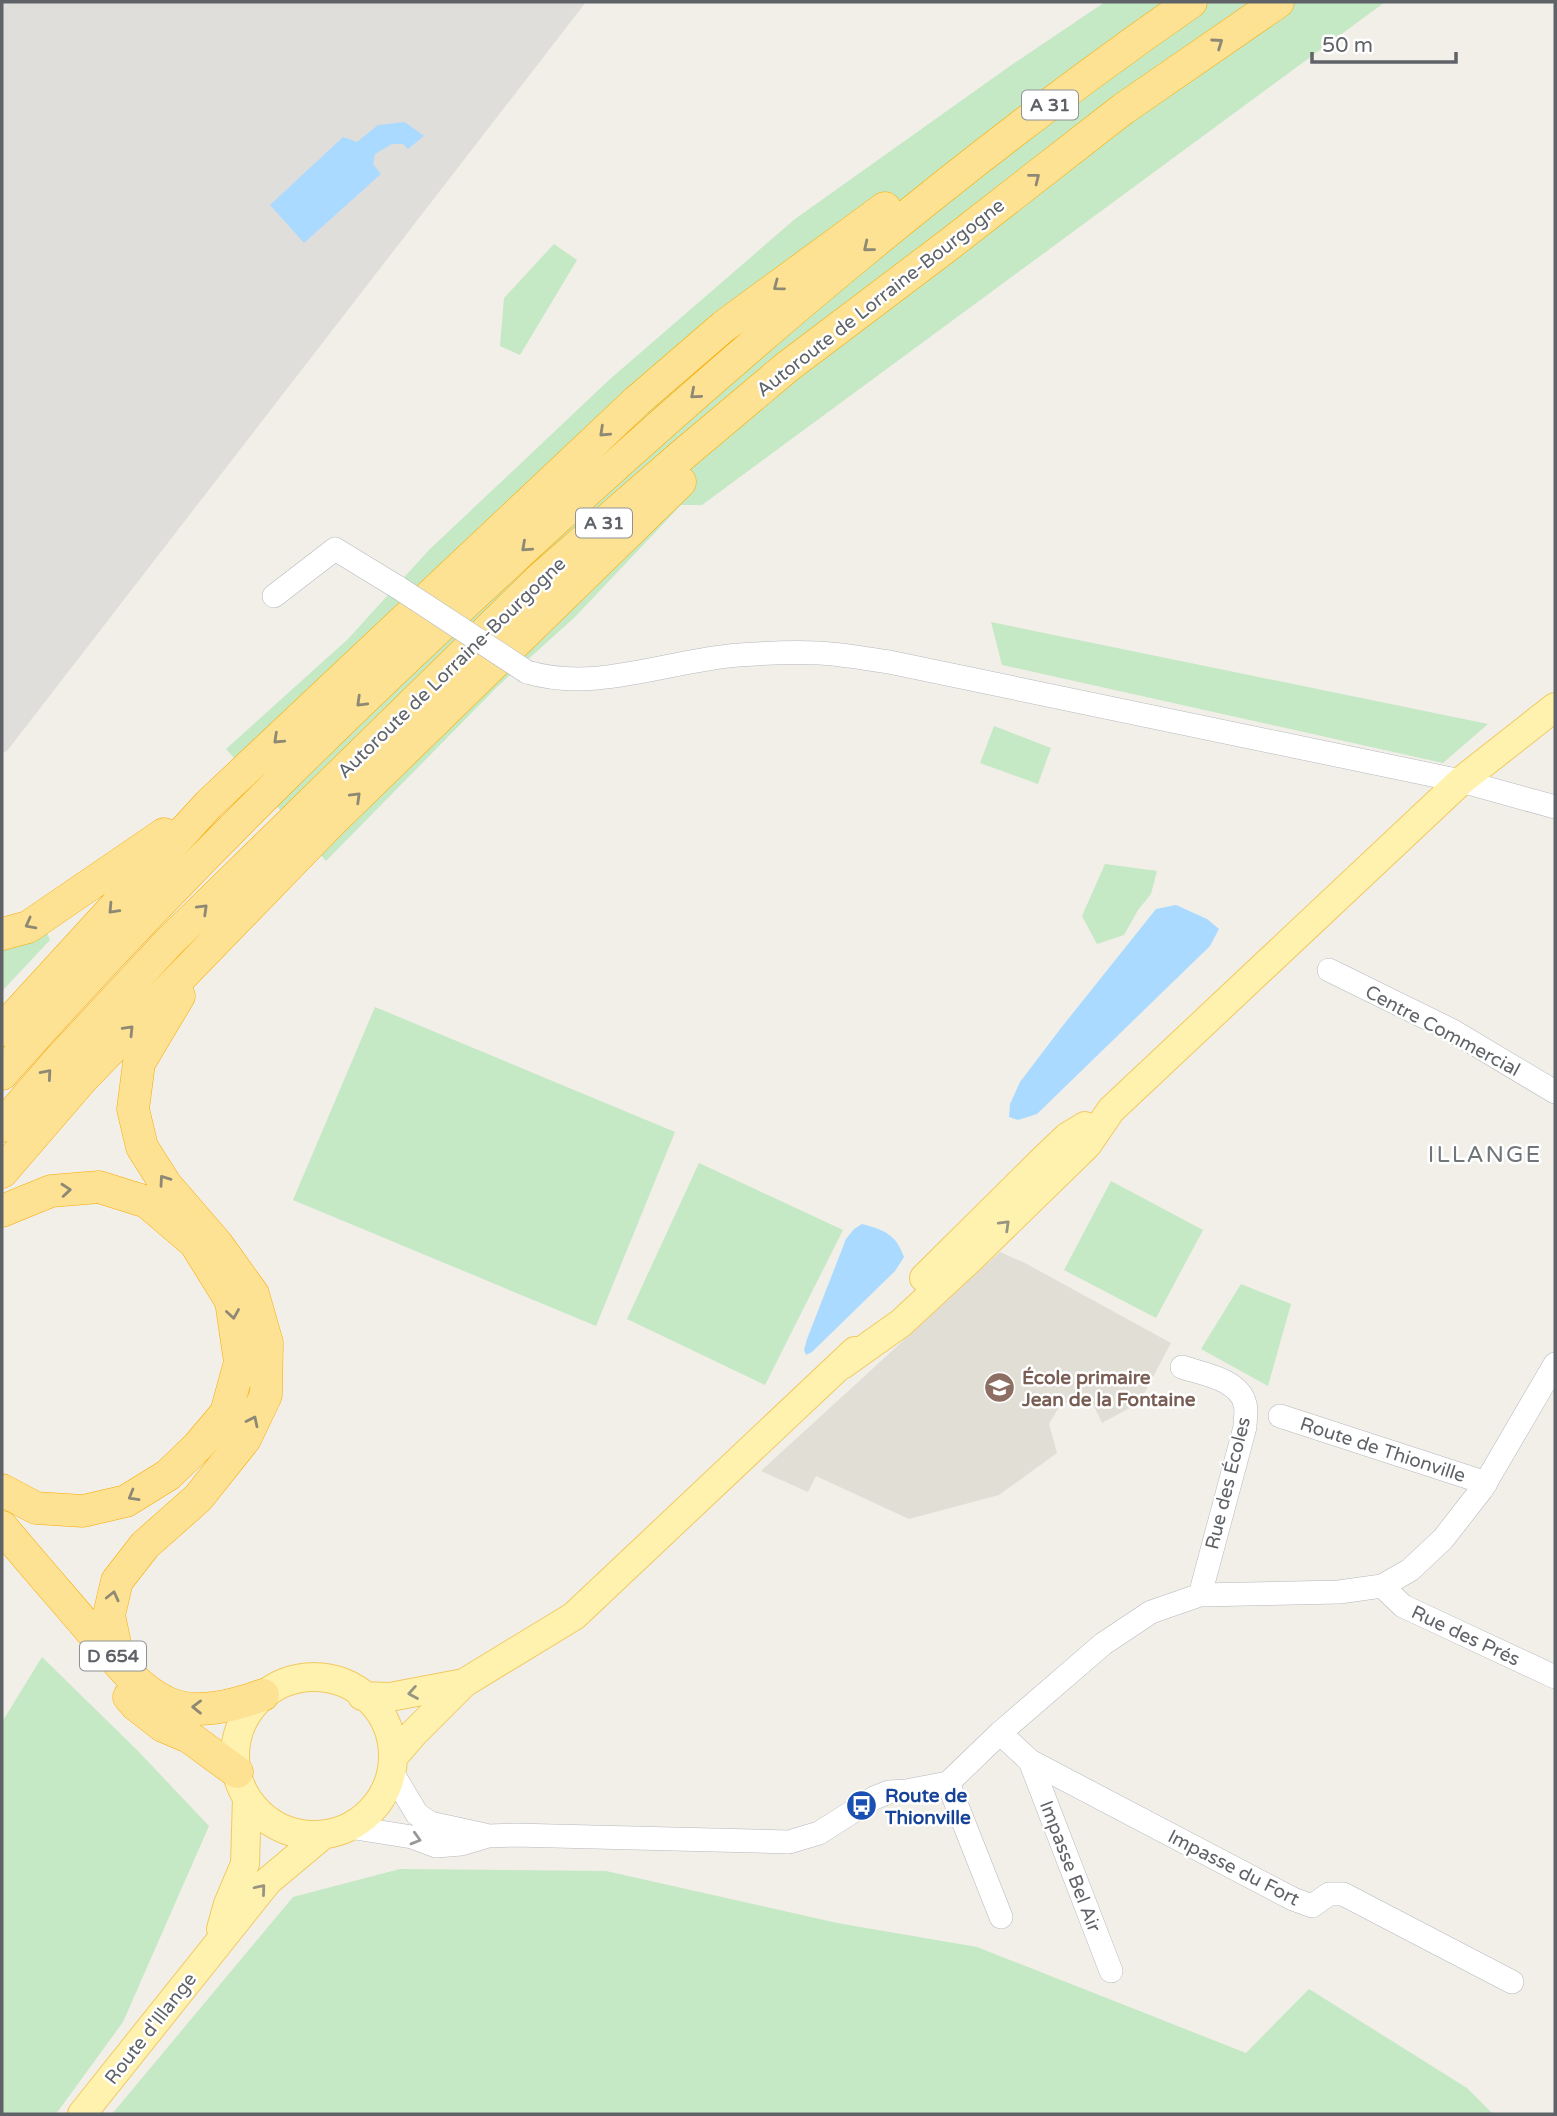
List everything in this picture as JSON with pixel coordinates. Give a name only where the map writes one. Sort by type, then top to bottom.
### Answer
[{"type":"highway","name":"Autoroute de Lorraine-Bourgogne","points":[[2,1074],[144,919],[265,794],[458,610],[645,438],[852,260],[960,173],[1140,37],[1191,2]]},
{"type":"highway","name":"Autoroute de Lorraine-Bourgogne","points":[[2,1126],[59,1060],[168,943],[542,577],[787,367],[1123,109],[1278,2]]},
{"type":"highway","points":[[2,1030],[209,804],[637,401],[724,326],[900,197],[960,173]]},
{"type":"highway","points":[[2,1172],[83,1078],[328,824],[692,471],[797,382],[933,256]]},
{"type":"highway","points":[[2,934],[27,927],[209,804]]},
{"type":"highway","points":[[119,1663],[109,1615],[117,1581],[145,1545],[198,1498],[245,1438],[266,1395],[267,1343],[253,1294],[217,1244],[166,1185],[142,1147],[133,1109],[139,1063],[180,993],[328,824]]},
{"type":"highway","points":[[2,1211],[51,1191],[99,1187],[147,1202],[195,1243],[231,1301],[240,1362],[226,1413],[168,1475],[127,1501],[83,1511],[36,1508],[2,1490]]},
{"type":"highway","name":"D 654","points":[[2,1527],[119,1663],[144,1688],[170,1704],[191,1709],[231,1706],[263,1695]]},
{"type":"highway","name":"D 654","points":[[2,1555],[136,1705],[163,1726],[189,1737],[242,1785]]},
{"type":"main road","points":[[394,1765],[390,1733],[377,1708],[351,1686],[328,1678],[303,1678],[278,1686],[263,1695],[246,1716],[237,1738],[242,1785],[266,1819],[283,1830],[309,1836],[336,1831],[361,1820],[377,1804],[394,1765],[464,1683],[574,1616],[842,1365],[972,1228],[1067,1137],[1111,1110],[1461,781],[1555,707]]},
{"type":"main road","points":[[842,1365],[901,1323],[970,1259],[1087,1145],[1111,1110]]},
{"type":"main road","points":[[970,1259],[977,1242],[972,1228]]},
{"type":"main road","points":[[362,1696],[390,1697],[464,1683]]},
{"type":"main road","name":"Route d'Illange","points":[[218,1942],[228,1904],[245,1864],[242,1785]]},
{"type":"main road","name":"Route d'Illange","points":[[82,2114],[268,1881],[336,1831]]},
{"type":"street","points":[[274,596],[335,548],[527,673],[541,677],[576,679],[628,674],[737,655],[820,653],[889,662],[972,678],[1461,781],[1555,807]]},
{"type":"street","name":"Centre Commercial","points":[[1329,970],[1453,1031],[1555,1092]]},
{"type":"street","name":"Route de Thionville","points":[[948,1783],[1000,1733],[1103,1644],[1151,1612],[1200,1595],[1339,1592],[1382,1586],[1410,1570],[1443,1539],[1486,1483],[1555,1364]]},
{"type":"street","name":"Rue des Écoles","points":[[1182,1367],[1222,1380],[1236,1388],[1245,1403],[1245,1427],[1200,1595]]},
{"type":"street","name":"Route de Thionville","points":[[1280,1416],[1486,1483]]},
{"type":"street","name":"Rue des Prés","points":[[1382,1586],[1403,1606],[1555,1676]]},
{"type":"street","name":"Impasse du Fort","points":[[1000,1733],[1030,1761],[1293,1899],[1312,1906],[1329,1894],[1343,1894],[1512,1982]]},
{"type":"street","name":"Impasse Bel Air","points":[[1030,1761],[1111,1971]]},
{"type":"street","points":[[394,1765],[417,1814],[430,1823],[488,1836],[789,1842],[819,1833],[874,1798],[889,1792],[948,1783],[1001,1917]]},
{"type":"street","points":[[336,1831],[412,1837],[436,1846],[461,1844],[488,1836]]},
{"type":"shaded area","points":[[2,2],[586,2],[7,751],[2,753]]},
{"type":"shaded area","name":"École primaire Jean de la Fontaine","points":[[1000,1252],[1171,1343],[1139,1403],[1102,1423],[1087,1398],[1074,1399],[1059,1407],[1049,1424],[1057,1453],[999,1495],[909,1519],[816,1476],[808,1492],[761,1471]]},
{"type":"green space","points":[[1105,2],[1385,2],[702,505],[681,505],[575,617],[497,687],[326,861],[226,749],[348,639],[429,550],[609,380],[795,219]]},
{"type":"green space","points":[[554,244],[577,260],[520,355],[500,346],[504,298]]},
{"type":"green space","points":[[991,622],[1488,724],[1443,763],[1002,665]]},
{"type":"green space","points":[[994,726],[1051,748],[1038,784],[980,763]]},
{"type":"green space","points":[[1105,864],[1157,871],[1151,894],[1124,935],[1097,944],[1082,916]]},
{"type":"green space","points":[[46,930],[50,940],[2,991],[2,946]]},
{"type":"green space","points":[[375,1007],[675,1132],[596,1326],[293,1200]]},
{"type":"green space","points":[[699,1163],[843,1230],[765,1385],[627,1319]]},
{"type":"green space","points":[[1111,1181],[1203,1230],[1156,1318],[1064,1270]]},
{"type":"green space","points":[[1241,1284],[1291,1304],[1268,1386],[1201,1349]]},
{"type":"green space","points":[[42,1657],[138,1751],[209,1826],[123,2022],[56,2114],[2,2114],[2,1722]]},
{"type":"green space","points":[[400,1869],[606,1871],[837,1923],[977,1947],[1246,2053],[1309,1989],[1467,2088],[1493,2114],[112,2114],[293,1897]]},
{"type":"water","points":[[405,122],[424,136],[408,149],[403,144],[392,144],[375,154],[373,164],[381,174],[304,243],[270,205],[343,137],[357,142],[378,125]]},
{"type":"water","points":[[1176,905],[1207,919],[1219,929],[1210,946],[1037,1114],[1018,1120],[1009,1117],[1010,1104],[1020,1082],[1061,1028],[1156,909]]},
{"type":"water","points":[[862,1224],[888,1234],[897,1243],[904,1257],[895,1271],[806,1355],[804,1350],[807,1339],[846,1239]]},
{"type":"place","name":"École primaire Jean de la Fontaine","points":[[999,1388]]},
{"type":"place","name":"Route de Thionville","points":[[862,1806]]},
{"type":"district","name":"ILLANGE","points":[[1485,1154]]}]
